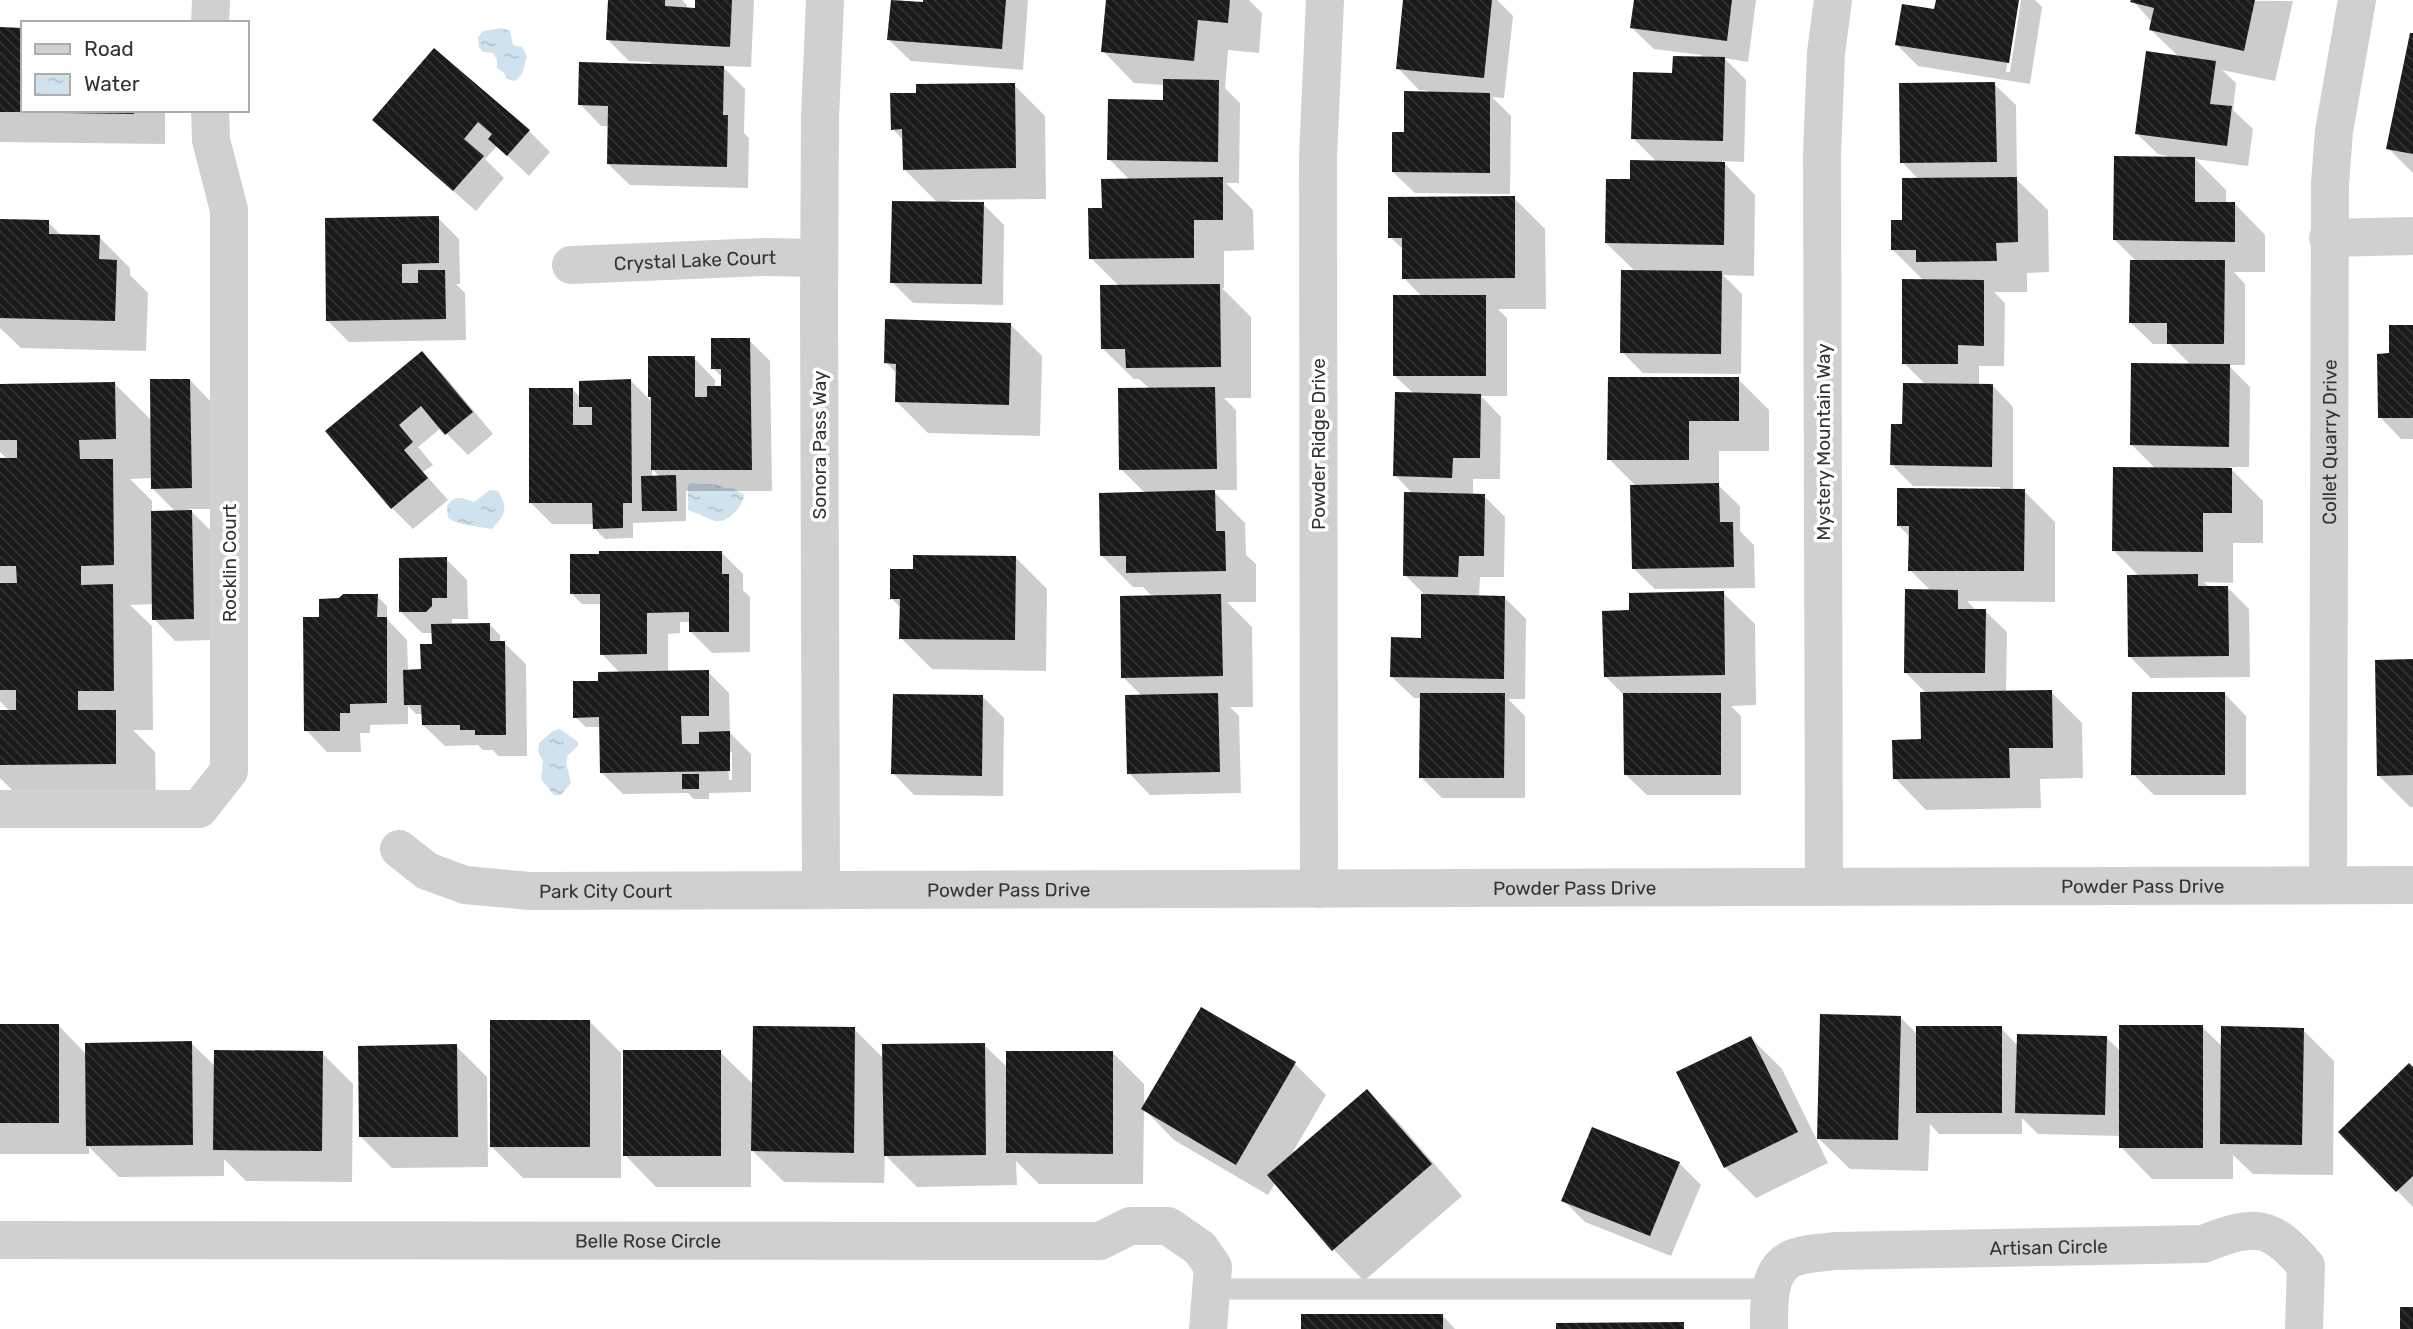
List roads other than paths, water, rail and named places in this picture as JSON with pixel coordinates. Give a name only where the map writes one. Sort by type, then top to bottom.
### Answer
[{"type":"street","points":[[210,21],[211,0]]},
{"type":"street","name":"Sonora Pass Way","points":[[821,890],[819,258],[820,118],[825,0]]},
{"type":"street","name":"Powder Ridge Drive","points":[[1319,889],[1318,157],[1325,0]]},
{"type":"street","name":"Mystery Mountain Way","points":[[1824,885],[1822,155],[1826,53],[1833,0]]},
{"type":"street","name":"Collet Quarry Drive","points":[[2328,885],[2328,237],[2334,131],[2357,0]]},
{"type":"street","name":"Rocklin Court","points":[[0,809],[199,808],[229,771],[229,210],[211,140],[210,112]]},
{"type":"street","points":[[2328,237],[2413,236]]},
{"type":"street","name":"Crystal Lake Court","points":[[571,265],[764,257],[819,258]]},
{"type":"street","name":"Park City Court","points":[[399,849],[426,871],[465,885],[530,891],[821,890]]},
{"type":"street","name":"Powder Pass Drive","points":[[821,890],[2413,885]]},
{"type":"street","name":"Belle Rose Circle","points":[[0,1240],[1100,1241],[1130,1226],[1168,1226],[1200,1248],[1213,1267],[1208,1329]]},
{"type":"street","name":"Artisan Circle","points":[[1769,1329],[1771,1289],[1776,1271],[1791,1259],[1835,1251],[2203,1244],[2236,1231],[2265,1231],[2288,1244],[2306,1266],[2304,1329]]},
{"type":"lane","points":[[1213,1289],[1771,1289]]},
{"type":"water","points":[[502,28],[510,31],[513,45],[522,47],[527,56],[522,74],[515,81],[506,78],[497,68],[493,53],[483,52],[479,47],[478,37],[483,31]]},
{"type":"water","points":[[691,483],[733,488],[744,495],[743,499],[730,517],[715,521],[688,510],[688,486]]},
{"type":"water","points":[[490,490],[498,491],[504,503],[503,515],[492,529],[463,524],[448,518],[447,506],[456,498],[474,502]]},
{"type":"water","points":[[560,729],[578,742],[578,746],[568,755],[566,763],[571,783],[561,795],[554,795],[541,779],[543,761],[538,751],[539,743],[553,731]]}]
